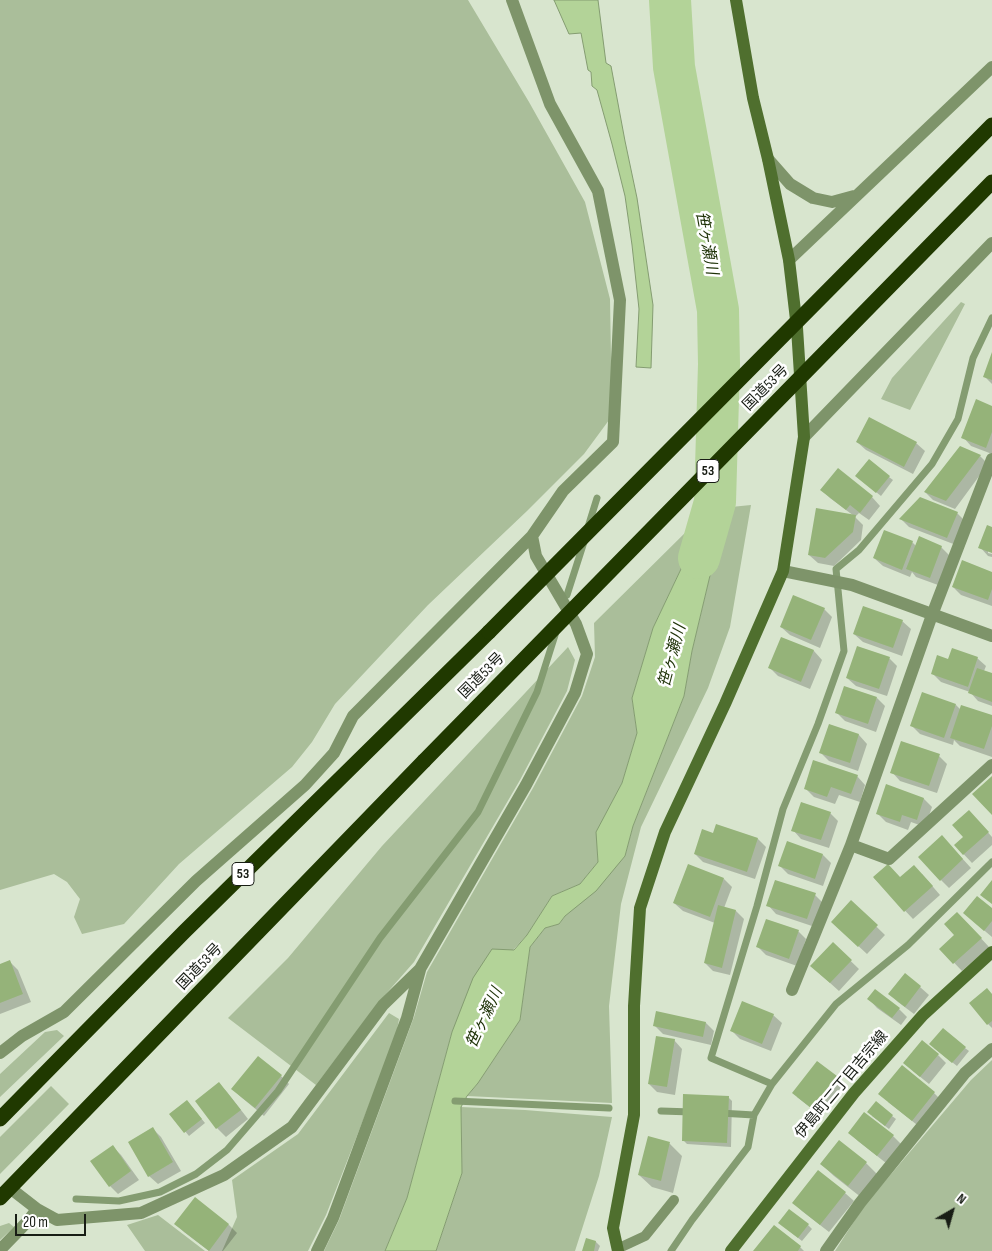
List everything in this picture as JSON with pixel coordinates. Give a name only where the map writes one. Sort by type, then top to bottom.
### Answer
[{"type":"highway","name":"国道53号","points":[[0,1120],[184,932],[489,632],[992,124]]},
{"type":"highway","name":"国道53号","points":[[5,1193],[424,760],[992,182]]},
{"type":"street","points":[[0,1053],[22,1036],[64,1012],[196,881],[305,785],[334,752],[353,716],[532,536],[563,491],[613,442],[620,300],[598,191],[550,104],[512,0]]},
{"type":"street","points":[[617,1250],[613,1228],[634,1115],[634,1006],[640,908],[665,832],[726,704],[783,571],[804,437],[797,328],[789,260],[753,98],[736,0]]},
{"type":"street","points":[[789,260],[992,67]]},
{"type":"street","points":[[768,159],[790,184],[813,198],[832,202],[856,196]]},
{"type":"street","points":[[804,437],[992,243]]},
{"type":"street","points":[[792,990],[851,844],[932,615],[992,458]]},
{"type":"street","points":[[5,1193],[57,1220],[141,1213],[224,1175],[292,1127],[383,1006],[420,969],[526,785],[575,693],[587,654],[576,624],[536,556],[532,536]]},
{"type":"street","points":[[783,571],[852,586],[992,636]]},
{"type":"street","points":[[851,844],[889,859],[992,765]]},
{"type":"street","name":"伊島町二丁目吉宗線","points":[[731,1251],[854,1093],[923,1015],[992,952]]},
{"type":"street","points":[[317,1251],[333,1218],[408,1018],[420,969]]},
{"type":"street","points":[[826,1251],[860,1203],[965,1073],[992,1049]]},
{"type":"street","points":[[0,1250],[37,1209]]},
{"type":"lane","points":[[617,1250],[645,1236],[674,1200]]},
{"type":"shaded area","points":[[0,0],[468,0],[529,102],[585,202],[610,299],[612,416],[584,454],[428,605],[335,704],[312,742],[292,767],[179,864],[124,924],[82,934],[74,917],[80,899],[67,882],[54,874],[0,890]]},
{"type":"shaded area","points":[[961,302],[965,304],[910,410],[881,399],[892,378]]},
{"type":"shaded area","points":[[751,505],[730,627],[708,688],[641,827],[621,904],[609,1006],[612,1103],[467,1096],[478,1083],[520,1020],[530,947],[545,928],[559,924],[625,856],[633,826],[684,696],[692,651],[713,563],[731,507]]},
{"type":"shaded area","points":[[693,525],[681,569],[653,628],[632,698],[637,733],[622,783],[597,832],[598,862],[580,884],[552,896],[527,935],[513,950],[452,1032],[407,1198],[385,1251],[324,1251],[339,1220],[414,1017],[427,972],[533,788],[582,696],[595,657],[594,623]]},
{"type":"shaded area","points":[[568,647],[575,660],[567,691],[520,780],[414,962],[378,1003],[316,1085],[228,1018],[288,958],[382,846]]},
{"type":"shaded area","points":[[389,1013],[399,1019],[396,1036],[326,1215],[308,1251],[222,1251],[237,1217],[232,1180],[298,1134]]},
{"type":"shaded area","points":[[57,1030],[64,1036],[0,1097],[0,1074],[45,1032]]},
{"type":"shaded area","points":[[992,1060],[992,1251],[835,1251],[864,1206],[971,1080]]},
{"type":"shaded area","points":[[51,1086],[69,1104],[0,1174],[0,1137]]},
{"type":"shaded area","points":[[461,1107],[612,1117],[599,1176],[575,1251],[436,1251],[462,1173]]},
{"type":"shaded area","points":[[158,1215],[205,1251],[145,1251],[127,1225]]},
{"type":"shaded area","points":[[9,1223],[14,1227],[0,1240],[0,1226]]},
{"type":"water","points":[[554,0],[598,0],[606,63],[611,66],[637,198],[653,305],[651,368],[636,367],[639,309],[625,196],[612,144],[597,90],[592,86],[591,72],[588,70],[581,33],[569,34]]},
{"type":"water","points":[[734,482],[731,507],[713,563],[692,651],[684,696],[633,826],[625,856],[596,891],[565,916],[559,924],[545,928],[530,947],[520,1020],[461,1107],[462,1173],[436,1251],[385,1251],[407,1198],[452,1032],[473,978],[492,949],[514,950],[527,935],[552,896],[580,884],[598,862],[596,832],[622,783],[637,733],[632,698],[653,628],[681,569],[693,525]]},
{"type":"building","points":[[992,352],[992,380],[983,377]]},
{"type":"building","points":[[976,399],[992,406],[992,432],[986,448],[961,438]]},
{"type":"building","points":[[869,417],[917,442],[904,467],[856,442]]},
{"type":"building","points":[[960,446],[981,455],[946,501],[924,492]]},
{"type":"building","points":[[869,459],[890,476],[876,493],[855,476]]},
{"type":"building","points":[[838,468],[873,496],[860,513],[850,505],[846,510],[820,490]]},
{"type":"building","points":[[920,497],[958,512],[947,538],[899,519]]},
{"type":"building","points":[[816,508],[856,515],[853,532],[825,558],[808,555]]},
{"type":"building","points":[[987,525],[992,527],[992,553],[978,548]]},
{"type":"building","points":[[884,530],[913,541],[902,570],[873,558]]},
{"type":"building","points":[[919,536],[942,546],[930,578],[906,569]]},
{"type":"building","points":[[962,560],[992,572],[992,589],[988,600],[952,587]]},
{"type":"building","points":[[793,595],[825,608],[811,640],[780,627]]},
{"type":"building","points":[[863,606],[903,620],[893,648],[853,634]]},
{"type":"building","points":[[781,637],[814,650],[801,682],[768,668]]},
{"type":"building","points":[[857,646],[890,657],[879,689],[846,678]]},
{"type":"building","points":[[952,648],[978,657],[968,687],[931,674],[937,655],[948,659]]},
{"type":"building","points":[[977,668],[992,673],[992,702],[968,693]]},
{"type":"building","points":[[844,686],[877,697],[868,724],[835,713]]},
{"type":"building","points":[[922,692],[956,704],[944,738],[910,726]]},
{"type":"building","points":[[961,705],[992,715],[992,726],[984,749],[950,738]]},
{"type":"building","points":[[829,724],[859,734],[850,763],[819,753]]},
{"type":"building","points":[[901,741],[940,754],[929,786],[890,773]]},
{"type":"building","points":[[813,760],[858,775],[851,794],[831,787],[827,797],[804,789]]},
{"type":"building","points":[[992,776],[992,815],[972,794]]},
{"type":"building","points":[[886,784],[924,798],[917,820],[902,815],[900,822],[876,814]]},
{"type":"building","points":[[801,802],[831,812],[821,840],[791,831]]},
{"type":"building","points":[[969,810],[989,832],[963,855],[954,845],[963,837],[952,825]]},
{"type":"building","points":[[716,824],[758,838],[747,872],[694,854],[702,829],[713,833]]},
{"type":"building","points":[[942,835],[963,859],[940,881],[918,857]]},
{"type":"building","points":[[787,841],[823,854],[815,879],[778,866]]},
{"type":"building","points":[[688,864],[724,878],[710,917],[673,903]]},
{"type":"building","points":[[888,864],[900,877],[914,865],[933,886],[904,912],[873,877]]},
{"type":"building","points":[[775,880],[816,893],[807,919],[766,906]]},
{"type":"building","points":[[992,880],[992,904],[980,895]]},
{"type":"building","points":[[977,896],[992,908],[992,921],[984,931],[963,913]]},
{"type":"building","points":[[851,900],[878,925],[858,947],[831,922]]},
{"type":"building","points":[[718,905],[736,910],[722,968],[704,963]]},
{"type":"building","points":[[957,912],[982,938],[953,964],[939,949],[954,935],[944,924]]},
{"type":"building","points":[[766,919],[799,930],[789,959],[756,947]]},
{"type":"building","points":[[833,942],[852,960],[830,983],[810,966]]},
{"type":"building","points":[[10,960],[23,994],[0,1003],[0,964]]},
{"type":"building","points":[[905,973],[921,986],[905,1007],[888,994]]},
{"type":"building","points":[[987,988],[992,994],[992,1021],[987,1025],[969,1003]]},
{"type":"building","points":[[875,989],[900,1008],[892,1018],[867,999]]},
{"type":"building","points":[[742,1001],[774,1014],[762,1044],[730,1031]]},
{"type":"building","points":[[656,1011],[706,1022],[703,1037],[653,1026]]},
{"type":"building","points":[[943,1028],[966,1047],[952,1063],[929,1044]]},
{"type":"building","points":[[656,1036],[675,1039],[667,1087],[648,1084]]},
{"type":"building","points":[[922,1040],[939,1054],[920,1077],[903,1063]]},
{"type":"building","points":[[258,1056],[282,1075],[255,1108],[231,1089]]},
{"type":"building","points":[[817,1061],[841,1079],[816,1112],[792,1093]]},
{"type":"building","points":[[902,1065],[935,1092],[912,1121],[878,1094]]},
{"type":"building","points":[[219,1082],[241,1110],[216,1129],[195,1101]]},
{"type":"building","points":[[683,1094],[729,1096],[727,1143],[682,1141]]},
{"type":"building","points":[[187,1100],[202,1119],[184,1133],[169,1114]]},
{"type":"building","points":[[876,1101],[893,1115],[885,1126],[867,1112]]},
{"type":"building","points":[[864,1112],[894,1135],[877,1156],[848,1133]]},
{"type":"building","points":[[153,1127],[173,1162],[148,1177],[128,1142]]},
{"type":"building","points":[[648,1136],[670,1142],[661,1181],[638,1175]]},
{"type":"building","points":[[839,1140],[867,1162],[848,1186],[820,1164]]},
{"type":"building","points":[[113,1145],[131,1171],[109,1187],[90,1161]]},
{"type":"building","points":[[818,1170],[846,1192],[820,1225],[792,1203]]},
{"type":"building","points":[[195,1197],[229,1224],[209,1251],[174,1224]]},
{"type":"building","points":[[789,1209],[809,1224],[798,1238],[778,1223]]},
{"type":"building","points":[[774,1225],[801,1246],[798,1251],[753,1251]]},
{"type":"building","points":[[586,1238],[596,1241],[594,1251],[582,1251]]},
{"type":"waterway","name":"笹ヶ瀬川","points":[[670,0],[674,67],[718,310],[719,364],[715,502],[699,558]]},
{"type":"waterway","points":[[772,1084],[711,1058],[757,906],[783,809],[818,724],[844,651],[836,569],[859,550],[932,464],[958,419],[973,358],[992,318]]},
{"type":"waterway","points":[[588,527],[597,498]]},
{"type":"waterway","points":[[567,595],[584,542]]},
{"type":"waterway","points":[[76,1199],[119,1201],[160,1192],[196,1174],[227,1150],[278,1091],[380,938],[478,812],[537,692],[556,632]]},
{"type":"waterway","points":[[671,1251],[692,1220],[748,1147],[754,1115],[772,1084],[836,1004],[908,945],[992,862]]},
{"type":"waterway","points":[[455,1101],[609,1108]]},
{"type":"waterway","points":[[661,1111],[692,1112]]},
{"type":"waterway","points":[[720,1113],[754,1115]]}]
